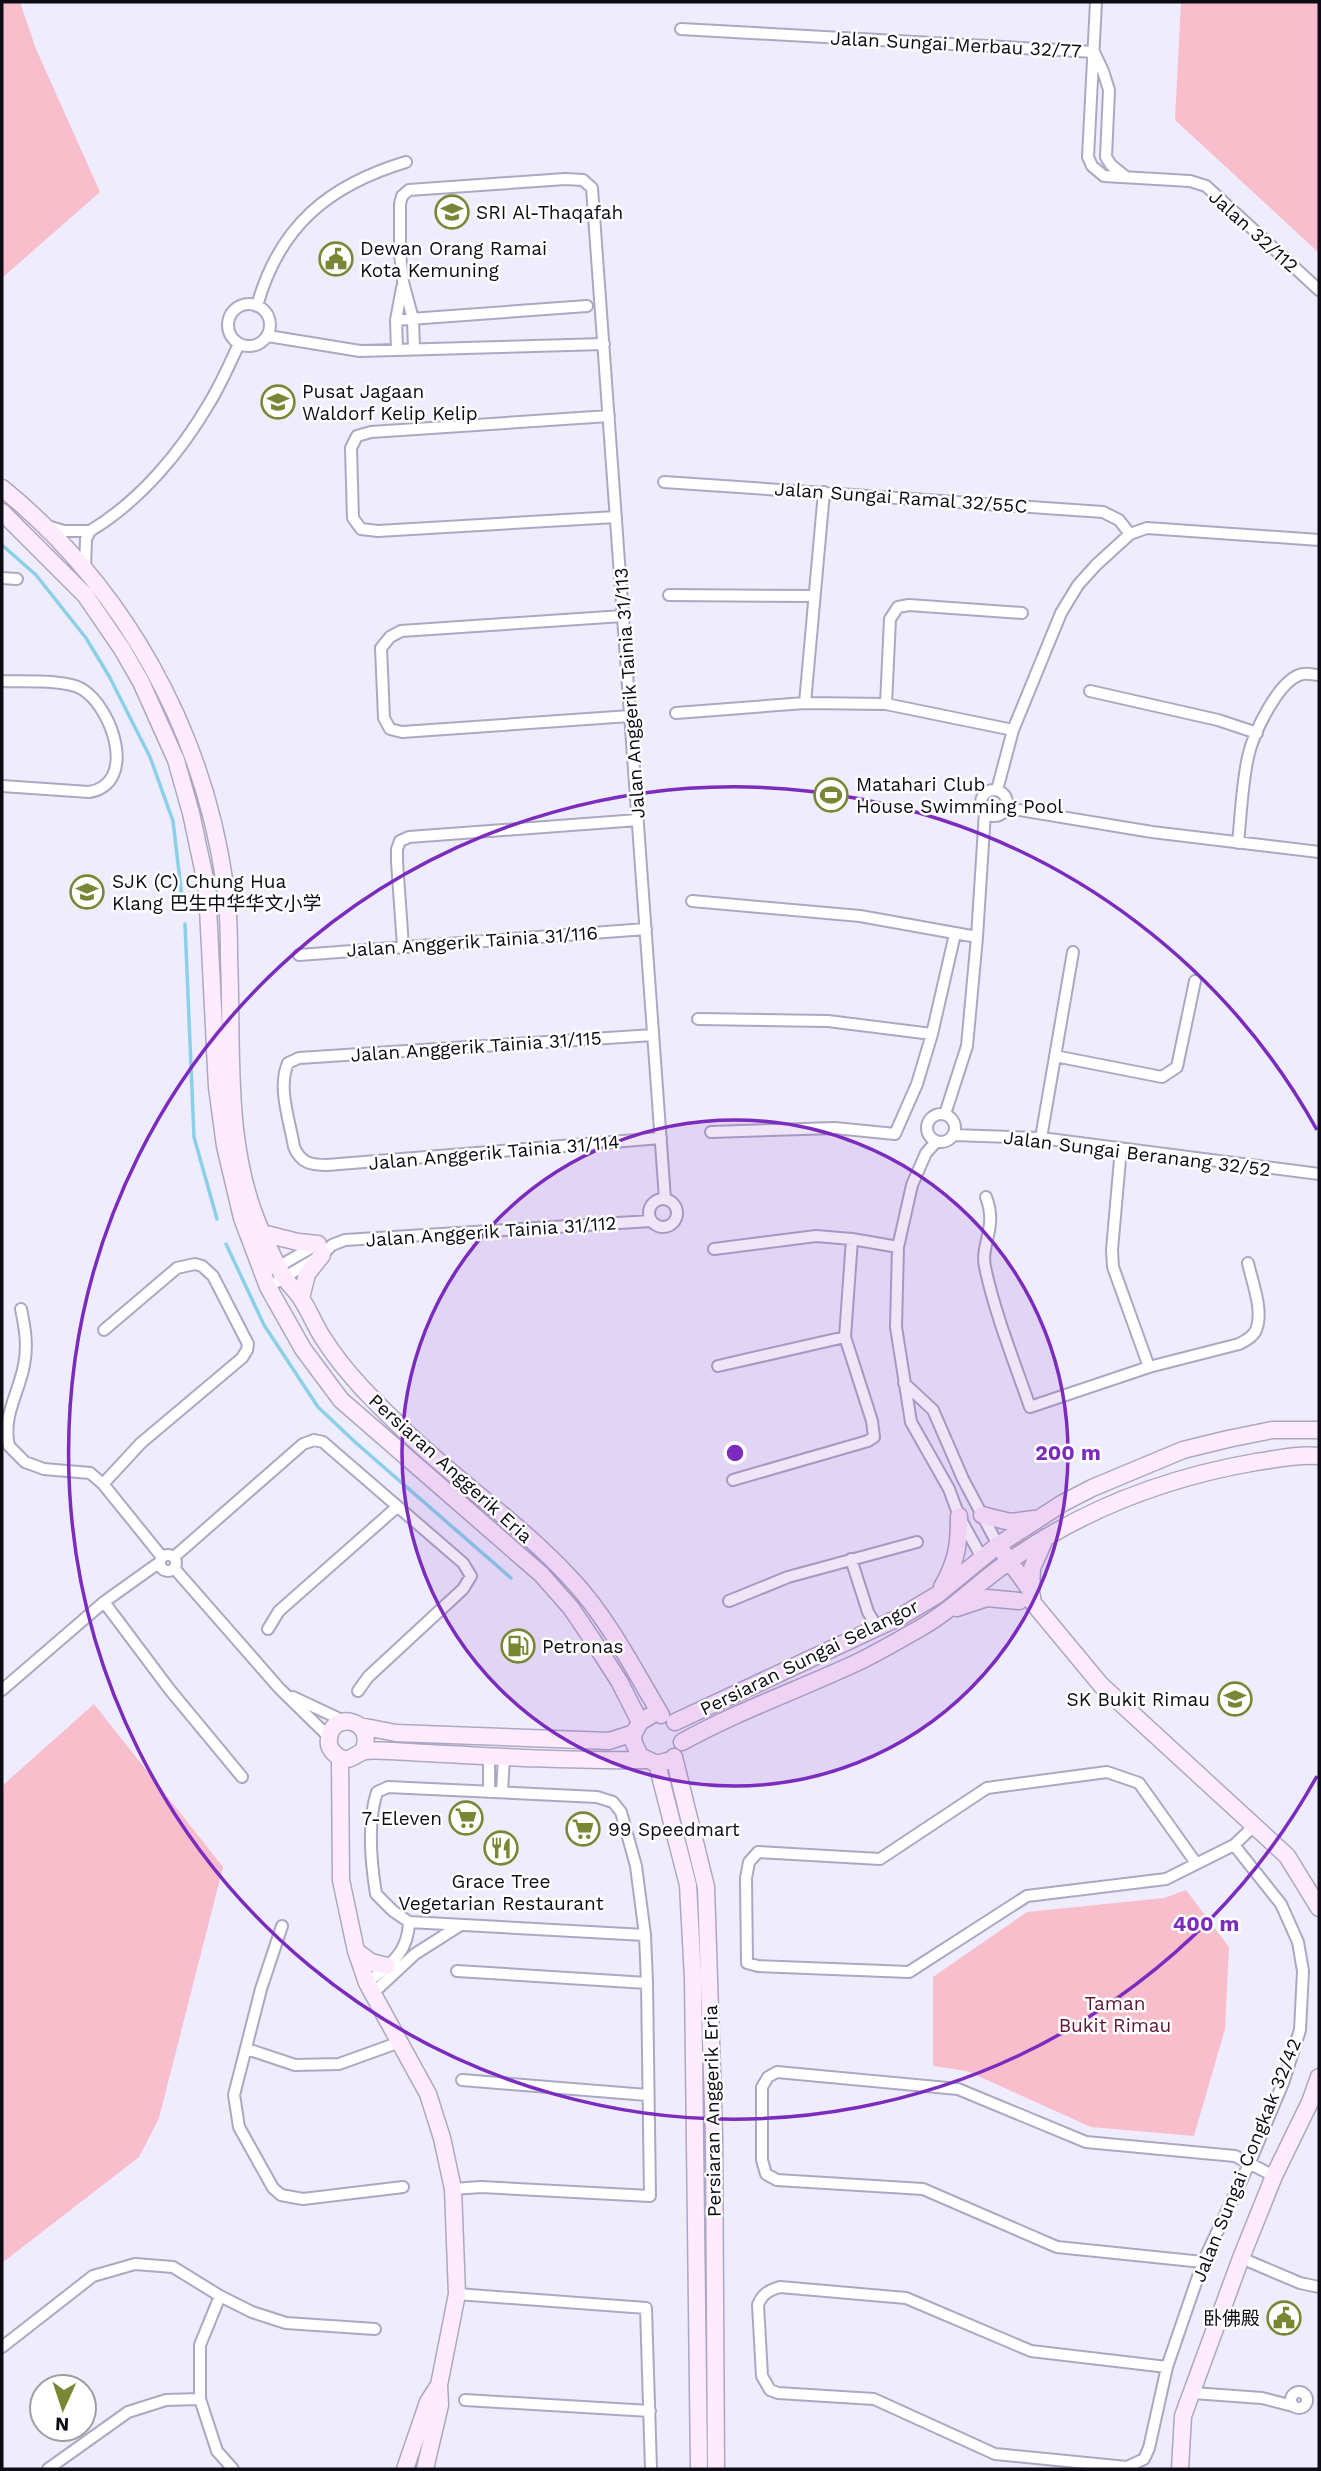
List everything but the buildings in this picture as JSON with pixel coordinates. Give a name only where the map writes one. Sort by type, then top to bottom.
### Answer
[{"type":"main road","name":"Persiaran Anggerik Eria","points":[[2,488],[85,567],[139,642],[164,688],[194,755],[212,818],[226,887],[232,1106],[246,1186],[262,1233],[281,1272],[301,1298],[330,1349],[368,1395],[407,1433],[502,1513],[575,1583],[610,1630],[668,1718]]},
{"type":"main road","name":"Persiaran Anggerik Eria","points":[[2,512],[39,547],[92,606],[141,682],[176,760],[191,813],[207,888],[217,1087],[223,1139],[242,1218],[265,1281],[303,1349],[341,1400],[541,1574],[571,1608],[619,1681],[637,1727]]},
{"type":"main road","points":[[262,1233],[324,1248],[307,1274],[301,1298]]},
{"type":"main road","name":"Persiaran Sungai Selangor","points":[[668,1718],[900,1617],[937,1595],[998,1545],[1092,1488],[1183,1450],[1272,1430],[1319,1430]]},
{"type":"main road","name":"Persiaran Sungai Selangor","points":[[678,1749],[760,1703],[856,1663],[946,1612],[994,1572],[1048,1535],[1111,1503],[1227,1466],[1302,1454],[1319,1456]]},
{"type":"main road","points":[[982,1515],[1010,1522],[1041,1517]]},
{"type":"main road","points":[[937,1595],[951,1571],[958,1549],[959,1516]]},
{"type":"main road","points":[[1028,1598],[1032,1568],[1048,1535]]},
{"type":"main road","points":[[998,1545],[1028,1598]]},
{"type":"main road","points":[[982,1559],[994,1572],[1028,1598],[1101,1685],[1287,1856],[1319,1908]]},
{"type":"main road","points":[[946,1612],[987,1598],[1028,1598]]},
{"type":"main road","points":[[647,1717],[668,1718],[679,1728],[678,1749],[652,1762],[353,1756],[331,1750],[329,1737],[334,1727],[344,1721],[350,1721],[360,1727],[396,1733],[609,1741],[637,1727],[647,1717]]},
{"type":"main road","points":[[360,1727],[366,1738],[353,1756],[340,1800],[341,1880],[356,1951],[370,1989],[428,2094],[442,2138],[453,2189],[457,2294],[439,2385],[440,2405],[425,2469]]},
{"type":"main road","points":[[637,1727],[635,1749],[652,1762]]},
{"type":"main road","name":"Persiaran Anggerik Eria","points":[[678,1749],[706,1887],[714,2134],[716,2469]]},
{"type":"main road","name":"Persiaran Anggerik Eria","points":[[652,1762],[688,1885],[693,1991],[699,2469]]},
{"type":"main road","points":[[356,1951],[371,1962],[387,1966]]},
{"type":"main road","points":[[1180,2469],[1183,2416],[1241,2258],[1274,2176],[1310,2102],[1319,2077]]},
{"type":"main road","points":[[405,2469],[428,2402],[439,2385]]},
{"type":"street","name":"Jalan 32/112","points":[[1096,2],[1088,136],[1088,157],[1092,166],[1104,176],[1191,181],[1206,186],[1319,290]]},
{"type":"street","name":"Jalan Sungai Merbau 32/77","points":[[681,29],[1094,52],[1109,90],[1106,157],[1111,165],[1126,177]]},
{"type":"street","points":[[257,306],[265,276],[278,251],[312,211],[354,181],[375,171],[406,162]]},
{"type":"street","name":"Jalan Anggerik Tainia 31/113","points":[[403,282],[400,222],[402,196],[409,190],[565,180],[583,180],[592,188],[665,1199]]},
{"type":"street","points":[[403,282],[413,319],[414,349]]},
{"type":"street","points":[[397,350],[396,320],[403,282]]},
{"type":"street","points":[[587,306],[600,287]]},
{"type":"street","points":[[268,336],[270,320],[257,306],[243,305],[228,319],[229,334],[239,344],[253,346],[268,336],[360,351],[604,344]]},
{"type":"street","points":[[396,320],[587,306]]},
{"type":"street","points":[[587,306],[602,326]]},
{"type":"street","points":[[85,567],[85,547],[90,531],[138,495],[166,464],[210,403],[239,344]]},
{"type":"street","points":[[609,416],[371,432],[357,436],[351,448],[353,518],[361,529],[378,531],[616,517]]},
{"type":"street","name":"Jalan Sungai Ramal 32/55C","points":[[664,482],[1103,512],[1119,520],[1130,534]]},
{"type":"street","points":[[805,703],[824,492]]},
{"type":"street","points":[[44,526],[64,531],[90,531]]},
{"type":"street","points":[[997,790],[1013,730],[1061,613],[1078,584],[1130,534],[1146,528],[1319,540]]},
{"type":"street","points":[[2,578],[17,579]]},
{"type":"street","points":[[669,595],[814,596]]},
{"type":"street","points":[[886,704],[890,619],[898,607],[909,605],[1022,613]]},
{"type":"street","points":[[623,617],[401,631],[390,637],[381,648],[384,718],[390,729],[416,732],[631,716]]},
{"type":"street","points":[[1238,843],[1248,756],[1257,733],[1283,686],[1304,674],[1319,675]]},
{"type":"street","points":[[2,681],[71,685],[83,690],[109,724],[117,747],[113,778],[100,790],[89,792],[2,786]]},
{"type":"street","points":[[1090,691],[1217,720],[1257,733]]},
{"type":"street","points":[[676,713],[805,703],[886,704],[1013,730]]},
{"type":"street","points":[[997,790],[1007,799],[1007,808]]},
{"type":"street","points":[[945,1114],[967,1046],[985,812],[982,798],[997,790]]},
{"type":"street","points":[[985,812],[997,816],[1007,808],[1153,832],[1319,852]]},
{"type":"street","points":[[403,946],[397,862],[400,841],[409,837],[638,820]]},
{"type":"street","points":[[692,901],[860,916],[977,937]]},
{"type":"street","name":"Jalan Anggerik Tainia 31/116","points":[[299,955],[646,929]]},
{"type":"street","points":[[711,1132],[835,1128],[895,1134],[917,1084],[932,1034],[955,934]]},
{"type":"street","points":[[1041,1138],[1073,952]]},
{"type":"street","points":[[1055,1056],[1162,1077],[1177,1068],[1195,981]]},
{"type":"street","points":[[698,1019],[828,1021],[932,1034]]},
{"type":"street","name":"Jalan Anggerik Tainia 31/115","points":[[327,1165],[303,1161],[294,1147],[284,1078],[288,1063],[299,1058],[653,1035]]},
{"type":"street","points":[[945,1114],[955,1123],[954,1135],[946,1142],[936,1142],[926,1153],[912,1185],[898,1247],[896,1326],[911,1423],[949,1489],[959,1516],[982,1559]]},
{"type":"street","points":[[936,1142],[928,1133],[928,1121],[933,1116],[945,1114]]},
{"type":"street","name":"Jalan Sungai Beranang 32/52","points":[[954,1135],[1041,1138],[1319,1174]]},
{"type":"street","name":"Jalan Anggerik Tainia 31/114","points":[[327,1165],[661,1138]]},
{"type":"street","points":[[1121,1149],[1112,1250],[1113,1267],[1149,1367]]},
{"type":"street","points":[[986,1198],[991,1209],[991,1228],[984,1263],[1030,1407],[1149,1367],[1239,1344],[1248,1339],[1256,1330],[1259,1313],[1248,1264]]},
{"type":"street","points":[[665,1199],[677,1208],[675,1222],[663,1228],[651,1222],[649,1217],[650,1207],[657,1200],[665,1199]]},
{"type":"street","name":"Jalan Anggerik Tainia 31/112","points":[[265,1281],[324,1248],[345,1240],[651,1222]]},
{"type":"street","points":[[714,1249],[816,1236],[898,1247]]},
{"type":"street","points":[[733,1480],[874,1437],[872,1421],[845,1337],[852,1239]]},
{"type":"street","points":[[103,1484],[141,1443],[242,1358],[248,1344],[213,1276],[202,1266],[195,1264],[177,1268],[104,1330]]},
{"type":"street","points":[[21,1309],[25,1328],[25,1361],[7,1424],[9,1446],[25,1462],[44,1469],[90,1473],[103,1484],[279,1688],[329,1737]]},
{"type":"street","points":[[718,1366],[845,1337]]},
{"type":"street","points":[[904,1383],[933,1410],[963,1479],[998,1545]]},
{"type":"street","points":[[925,1449],[946,1437]]},
{"type":"street","points":[[2,1690],[104,1602],[167,1561],[308,1441],[323,1442],[463,1563],[471,1576],[463,1589],[368,1677],[358,1691]]},
{"type":"street","points":[[268,1629],[279,1611],[397,1507]]},
{"type":"street","points":[[730,1601],[788,1577],[917,1542]]},
{"type":"street","points":[[851,1559],[867,1612],[877,1627]]},
{"type":"street","points":[[104,1602],[170,1690],[242,1777]]},
{"type":"street","points":[[279,1688],[344,1721]]},
{"type":"street","points":[[489,1791],[496,1757]]},
{"type":"street","points":[[496,1757],[502,1792]]},
{"type":"street","points":[[1196,1863],[1139,1783],[1107,1772],[987,1788],[880,1859],[758,1852],[749,1862],[746,1878],[747,1963],[758,1966],[909,1972],[1027,1896],[1166,1879],[1234,1845],[1255,1825]]},
{"type":"street","points":[[453,2189],[650,2196],[645,1935],[636,1866],[621,1812],[612,1802],[597,1797],[388,1787],[377,1792],[373,1805],[372,1850],[376,1894],[393,1911],[410,1922],[645,1935]]},
{"type":"street","name":"Jalan Sungai Congkak 32/42","points":[[1167,2367],[1031,2351],[906,2298],[780,2287],[765,2294],[758,2305],[762,2376],[770,2390],[778,2393],[874,2399],[995,2454],[1126,2467],[1144,2459],[1149,2448],[1167,2367],[1203,2262],[1250,2162],[1283,2082],[1300,2031],[1303,1970],[1298,1942],[1281,1904],[1234,1845]]},
{"type":"street","points":[[370,1989],[406,1946],[410,1922]]},
{"type":"street","points":[[282,1926],[264,1977],[234,2095],[239,2127],[273,2188],[281,2195],[303,2199],[402,2187]]},
{"type":"street","points":[[370,1989],[415,1954],[459,1926]]},
{"type":"street","points":[[457,1971],[647,1983]]},
{"type":"street","points":[[247,2049],[295,2065],[339,2064],[400,2042]]},
{"type":"street","points":[[1203,2262],[1057,2247],[923,2189],[776,2180],[766,2174],[762,2160],[762,2087],[768,2077],[777,2072],[958,2089],[1086,2142],[1235,2156],[1274,2176]]},
{"type":"street","points":[[462,2080],[647,2095]]},
{"type":"street","points":[[1241,2258],[1300,2283],[1319,2287]]},
{"type":"street","points":[[2,2347],[93,2276],[135,2264],[173,2267],[252,2312],[286,2323],[375,2329]]},
{"type":"street","points":[[457,2294],[646,2308],[651,2469]]},
{"type":"street","points":[[220,2296],[200,2345],[200,2399],[217,2451],[233,2469]]},
{"type":"street","points":[[1193,2393],[1262,2398],[1293,2406],[1291,2399],[1295,2393],[1262,2398]]},
{"type":"street","points":[[48,2469],[128,2412],[166,2400],[200,2399]]},
{"type":"street","points":[[465,2400],[650,2411]]},
{"type":"green space","points":[[2,2],[20,2],[36,49],[100,192],[2,278]]},
{"type":"green space","points":[[1181,2],[1319,2],[1319,253],[1175,120]]},
{"type":"green space","points":[[94,1704],[223,1867],[159,2118],[139,2157],[2,2263],[2,1786]]},
{"type":"green space","name":"Taman Bukit Rimau","points":[[1186,1890],[1229,1947],[1225,2029],[1194,2136],[1091,2127],[967,2071],[933,2066],[933,1977],[1027,1912],[1164,1898]]},
{"type":"waterway","points":[[2,545],[36,575],[86,638],[109,676],[150,757],[173,821],[182,898]]},
{"type":"waterway","points":[[185,924],[194,1137],[217,1219]]},
{"type":"waterway","points":[[226,1244],[264,1325],[318,1407],[511,1578]]},
{"type":"place","name":"SRI Al-Thaqafah","points":[[452,212]]},
{"type":"place","name":"Dewan Orang Ramai Kota Kemuning","points":[[336,259]]},
{"type":"place","name":"Pusat Jagaan Waldorf Kelip Kelip","points":[[278,402]]},
{"type":"place","name":"Matahari Club House Swimming Pool","points":[[831,795]]},
{"type":"place","name":"SJK (C) Chung Hua Klang 巴生中华华文小学","points":[[87,892]]},
{"type":"place","name":"Petronas","points":[[518,1646]]},
{"type":"place","name":"SK Bukit Rimau","points":[[1235,1699]]},
{"type":"place","name":"7-Eleven","points":[[466,1818]]},
{"type":"place","name":"99 Speedmart","points":[[583,1829]]},
{"type":"place","name":"Grace Tree Vegetarian Restaurant","points":[[501,1848]]},
{"type":"place","name":"卧佛殿","points":[[1284,2318]]}]
